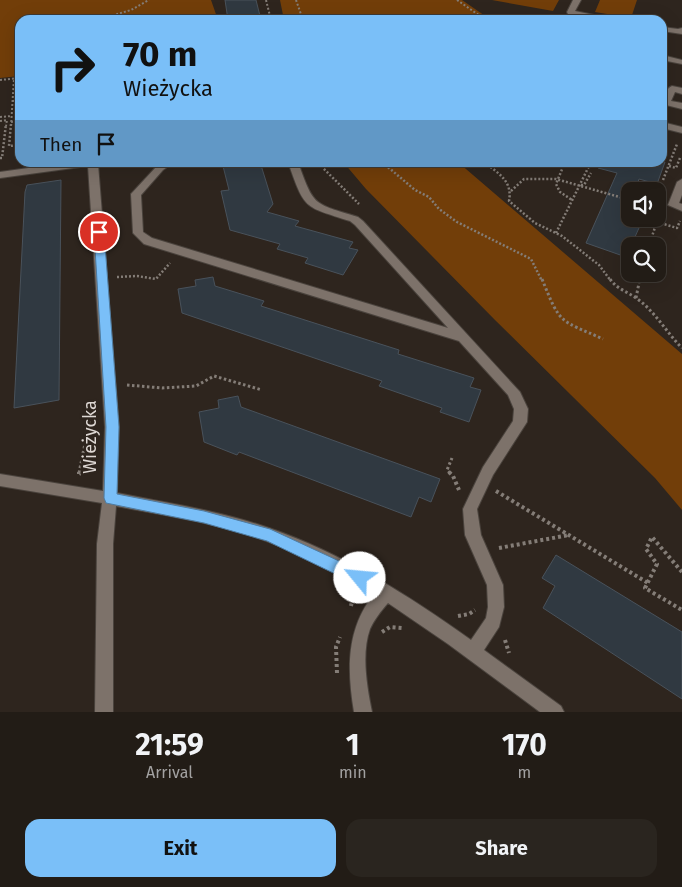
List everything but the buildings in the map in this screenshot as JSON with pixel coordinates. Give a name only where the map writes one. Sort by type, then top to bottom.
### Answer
[{"type":"street","points":[[577,0],[571,12],[587,15]]},
{"type":"street","points":[[667,30],[679,32],[682,30]]},
{"type":"street","points":[[667,58],[682,62]]},
{"type":"street","points":[[667,97],[672,88],[682,91]]},
{"type":"street","points":[[667,103],[682,106]]},
{"type":"street","points":[[667,126],[682,130]]},
{"type":"street","points":[[0,175],[63,167]]},
{"type":"street","name":"Wieżycka","points":[[94,167],[112,427],[110,498],[105,544],[104,712]]},
{"type":"street","points":[[158,167],[136,194],[138,233],[148,242],[461,337]]},
{"type":"street","points":[[295,167],[304,196],[316,207],[354,219],[359,223],[513,392],[521,409],[520,422],[481,482],[470,509],[472,534],[495,585],[496,607],[493,621],[473,652]]},
{"type":"street","points":[[682,182],[673,205],[682,208]]},
{"type":"street","points":[[0,480],[110,498],[204,517],[270,536],[338,567],[386,593],[473,652],[554,712]]},
{"type":"street","points":[[363,712],[359,663],[361,633],[374,607],[386,593]]},
{"type":"path","points":[[108,15],[143,6],[149,0]]},
{"type":"path","points":[[266,0],[270,15]]},
{"type":"path","points":[[296,0],[300,15]]},
{"type":"path","points":[[457,0],[479,15]]},
{"type":"path","points":[[0,80],[14,78],[8,146],[15,145]]},
{"type":"path","points":[[0,119],[12,116]]},
{"type":"path","points":[[0,119],[6,120],[2,158],[0,158]]},
{"type":"path","points":[[11,122],[15,122]]},
{"type":"path","points":[[662,182],[678,143],[677,139]]},
{"type":"path","points":[[669,166],[676,168],[680,158],[682,158]]},
{"type":"path","points":[[388,167],[415,190],[429,197],[440,209],[457,222],[531,260],[539,269],[558,317],[569,326],[590,332],[603,340]]},
{"type":"path","points":[[490,167],[505,179],[511,191]]},
{"type":"path","points":[[562,167],[556,178],[556,188],[562,195],[572,200]]},
{"type":"path","points":[[556,233],[589,167]]},
{"type":"path","points":[[580,186],[584,184],[591,173]]},
{"type":"path","points":[[621,197],[556,178],[524,179],[511,191],[508,201],[535,223],[556,233],[599,265],[616,287],[636,298],[661,322],[671,337],[682,348]]},
{"type":"path","points":[[666,225],[677,228],[682,218]]},
{"type":"path","points":[[114,277],[137,276],[156,280],[164,270]]},
{"type":"path","points":[[636,298],[639,283]]},
{"type":"path","points":[[124,385],[162,388],[196,386],[214,376],[262,390]]},
{"type":"path","points":[[79,474],[92,412]]},
{"type":"path","points":[[481,482],[648,583]]},
{"type":"path","points":[[495,549],[569,535]]},
{"type":"path","points":[[682,572],[652,537],[646,549],[657,564],[645,588],[682,610]]},
{"type":"path","points":[[345,588],[408,628],[390,627],[382,631],[378,639]]},
{"type":"path","points":[[505,637],[505,646],[510,658]]},
{"type":"shaded area","points":[[0,0],[211,0],[216,15],[15,15],[15,76],[0,78]]},
{"type":"shaded area","points":[[280,0],[462,0],[484,15],[283,15]]},
{"type":"shaded area","points":[[492,0],[559,0],[553,11]]},
{"type":"shaded area","points":[[600,0],[637,0],[632,15],[613,15],[595,12]]},
{"type":"shaded area","points":[[347,167],[464,167],[682,354],[682,510],[655,478],[366,189]]},
{"type":"route","points":[[99,232],[112,427],[110,498],[204,517],[270,536],[306,551],[360,578]]}]
